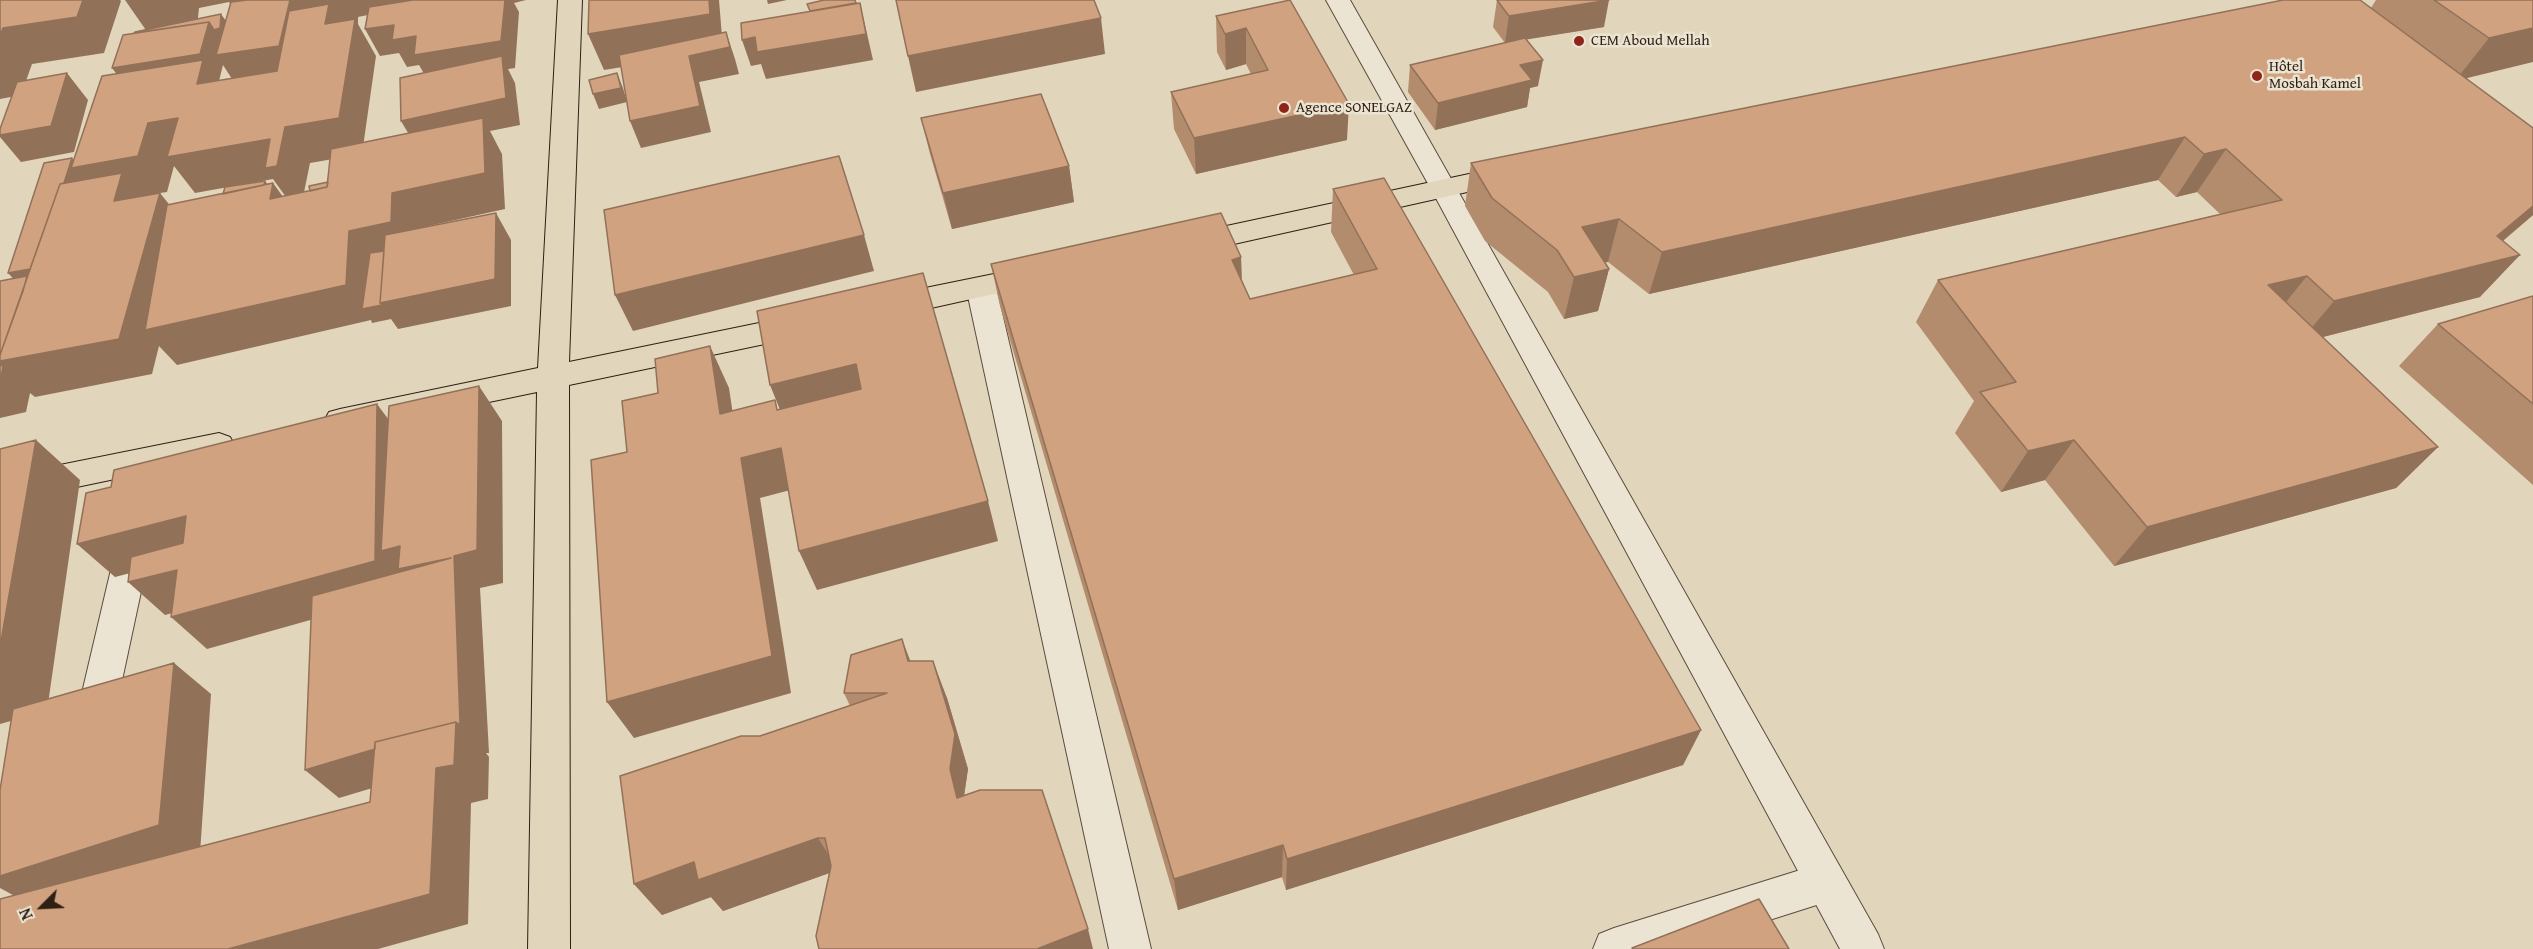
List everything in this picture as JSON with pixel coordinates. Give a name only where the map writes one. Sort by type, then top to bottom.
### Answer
[{"type":"main road","points":[[549,949],[553,377],[570,0]]},
{"type":"main road","points":[[1167,248],[1538,168]]},
{"type":"main road","points":[[865,312],[1062,270]]},
{"type":"main road","points":[[313,426],[830,319]]},
{"type":"main road","points":[[0,490],[244,440]]},
{"type":"street","points":[[1338,0],[1445,189],[1863,949]]},
{"type":"street","points":[[981,287],[1130,949]]},
{"type":"street","points":[[85,762],[153,459]]},
{"type":"street","points":[[1614,949],[1826,882]]},
{"type":"building","points":[[0,0],[83,0],[77,17],[3,28],[0,35]]},
{"type":"building","points":[[290,0],[279,46],[216,55],[231,2]]},
{"type":"building","points":[[413,0],[505,0],[501,41],[414,55],[416,36],[392,40],[394,25],[365,29],[369,7]]},
{"type":"building","points":[[589,0],[709,0],[710,14],[588,34]]},
{"type":"building","points":[[824,0],[855,0],[856,3],[810,11],[807,4]]},
{"type":"building","points":[[896,0],[1094,0],[1101,18],[908,56]]},
{"type":"building","points":[[1290,0],[1349,104],[1194,138],[1171,92],[1268,70],[1246,28],[1225,34],[1216,16]]},
{"type":"building","points":[[1497,0],[1609,0],[1509,16]]},
{"type":"building","points":[[2283,0],[2360,0],[2533,128],[2533,206],[2497,236],[2520,255],[2334,301],[2307,276],[2268,285],[2438,447],[2147,527],[2074,440],[2028,451],[1980,392],[2016,382],[1938,280],[2282,200],[2226,149],[2204,154],[2185,137],[1662,252],[1619,219],[1582,227],[1609,269],[1574,277],[1557,250],[1492,198],[1471,163]]},
{"type":"building","points":[[2434,0],[2533,0],[2533,28],[2489,38]]},
{"type":"building","points":[[860,3],[866,34],[757,52],[755,37],[742,40],[741,23]]},
{"type":"building","points":[[329,4],[325,24],[355,19],[339,118],[285,127],[277,166],[265,168],[270,139],[167,157],[178,118],[148,123],[138,156],[71,168],[102,76],[203,60],[197,84],[277,71],[289,11]]},
{"type":"building","points":[[221,14],[220,28],[214,30],[209,22],[134,33],[135,32]]},
{"type":"building","points":[[209,22],[200,54],[112,68],[123,35]]},
{"type":"building","points":[[726,32],[730,47],[689,56],[700,106],[630,121],[619,55]]},
{"type":"building","points":[[1525,38],[1543,60],[1520,65],[1532,80],[1438,103],[1410,65]]},
{"type":"building","points":[[502,56],[506,98],[401,121],[400,78]]},
{"type":"building","points":[[67,73],[51,126],[0,135],[0,129],[17,82]]},
{"type":"building","points":[[617,73],[621,88],[593,94],[589,80]]},
{"type":"building","points":[[1041,94],[1069,166],[943,193],[921,118]]},
{"type":"building","points":[[483,118],[485,173],[392,193],[391,222],[349,231],[346,285],[145,330],[167,205],[273,183],[270,199],[327,187],[331,149]]},
{"type":"building","points":[[839,156],[864,235],[615,295],[604,210]]},
{"type":"building","points":[[72,158],[64,183],[60,184],[30,269],[8,273],[44,163]]},
{"type":"building","points":[[122,173],[114,201],[160,193],[119,339],[0,361],[0,355],[60,184]]},
{"type":"building","points":[[1384,178],[1701,730],[1287,859],[1283,845],[1174,879],[991,264],[1221,213],[1241,257],[1232,260],[1250,299],[1377,269],[1333,189]]},
{"type":"building","points":[[265,181],[264,185],[223,194],[225,187]]},
{"type":"building","points":[[328,182],[327,187],[310,191],[309,186]]},
{"type":"building","points":[[496,213],[495,279],[380,303],[385,235]]},
{"type":"building","points":[[384,251],[380,303],[382,305],[362,309],[370,253]]},
{"type":"building","points":[[923,273],[988,501],[799,551],[781,448],[741,458],[772,656],[607,702],[591,460],[627,452],[622,401],[658,393],[655,359],[710,346],[720,414],[775,400],[777,410],[861,389],[856,364],[770,385],[757,311]]},
{"type":"building","points":[[27,276],[23,291],[0,355],[0,281]]},
{"type":"building","points":[[2533,296],[2533,404],[2438,324]]},
{"type":"building","points":[[0,364],[3,367],[0,381]]},
{"type":"building","points":[[479,386],[477,550],[454,556],[460,723],[456,722],[375,742],[375,749],[305,770],[312,596],[451,558],[398,569],[400,546],[381,551],[389,406]]},
{"type":"building","points":[[377,404],[375,561],[171,617],[177,570],[128,582],[131,557],[183,543],[186,516],[77,544],[86,493],[111,487],[114,470]]},
{"type":"building","points":[[36,440],[0,647],[0,449]]},
{"type":"building","points":[[902,639],[908,661],[933,661],[955,734],[950,769],[957,798],[980,790],[1042,790],[1088,929],[1037,949],[819,949],[816,936],[831,866],[825,838],[818,838],[698,880],[694,862],[634,884],[620,776],[741,736],[760,736],[887,693],[844,693],[851,655]]},
{"type":"building","points":[[174,663],[159,825],[0,876],[0,790],[13,709]]},
{"type":"building","points":[[456,722],[454,765],[436,768],[430,894],[228,949],[0,949],[0,899],[370,802],[375,742]]},
{"type":"building","points":[[1759,899],[1789,949],[1632,948]]},
{"type":"place","name":"CEM Aboud Mellah","points":[[1579,41]]},
{"type":"place","name":"Hôtel Mosbah Kamel","points":[[2257,76]]},
{"type":"place","name":"Agence SONELGAZ","points":[[1284,108]]}]
